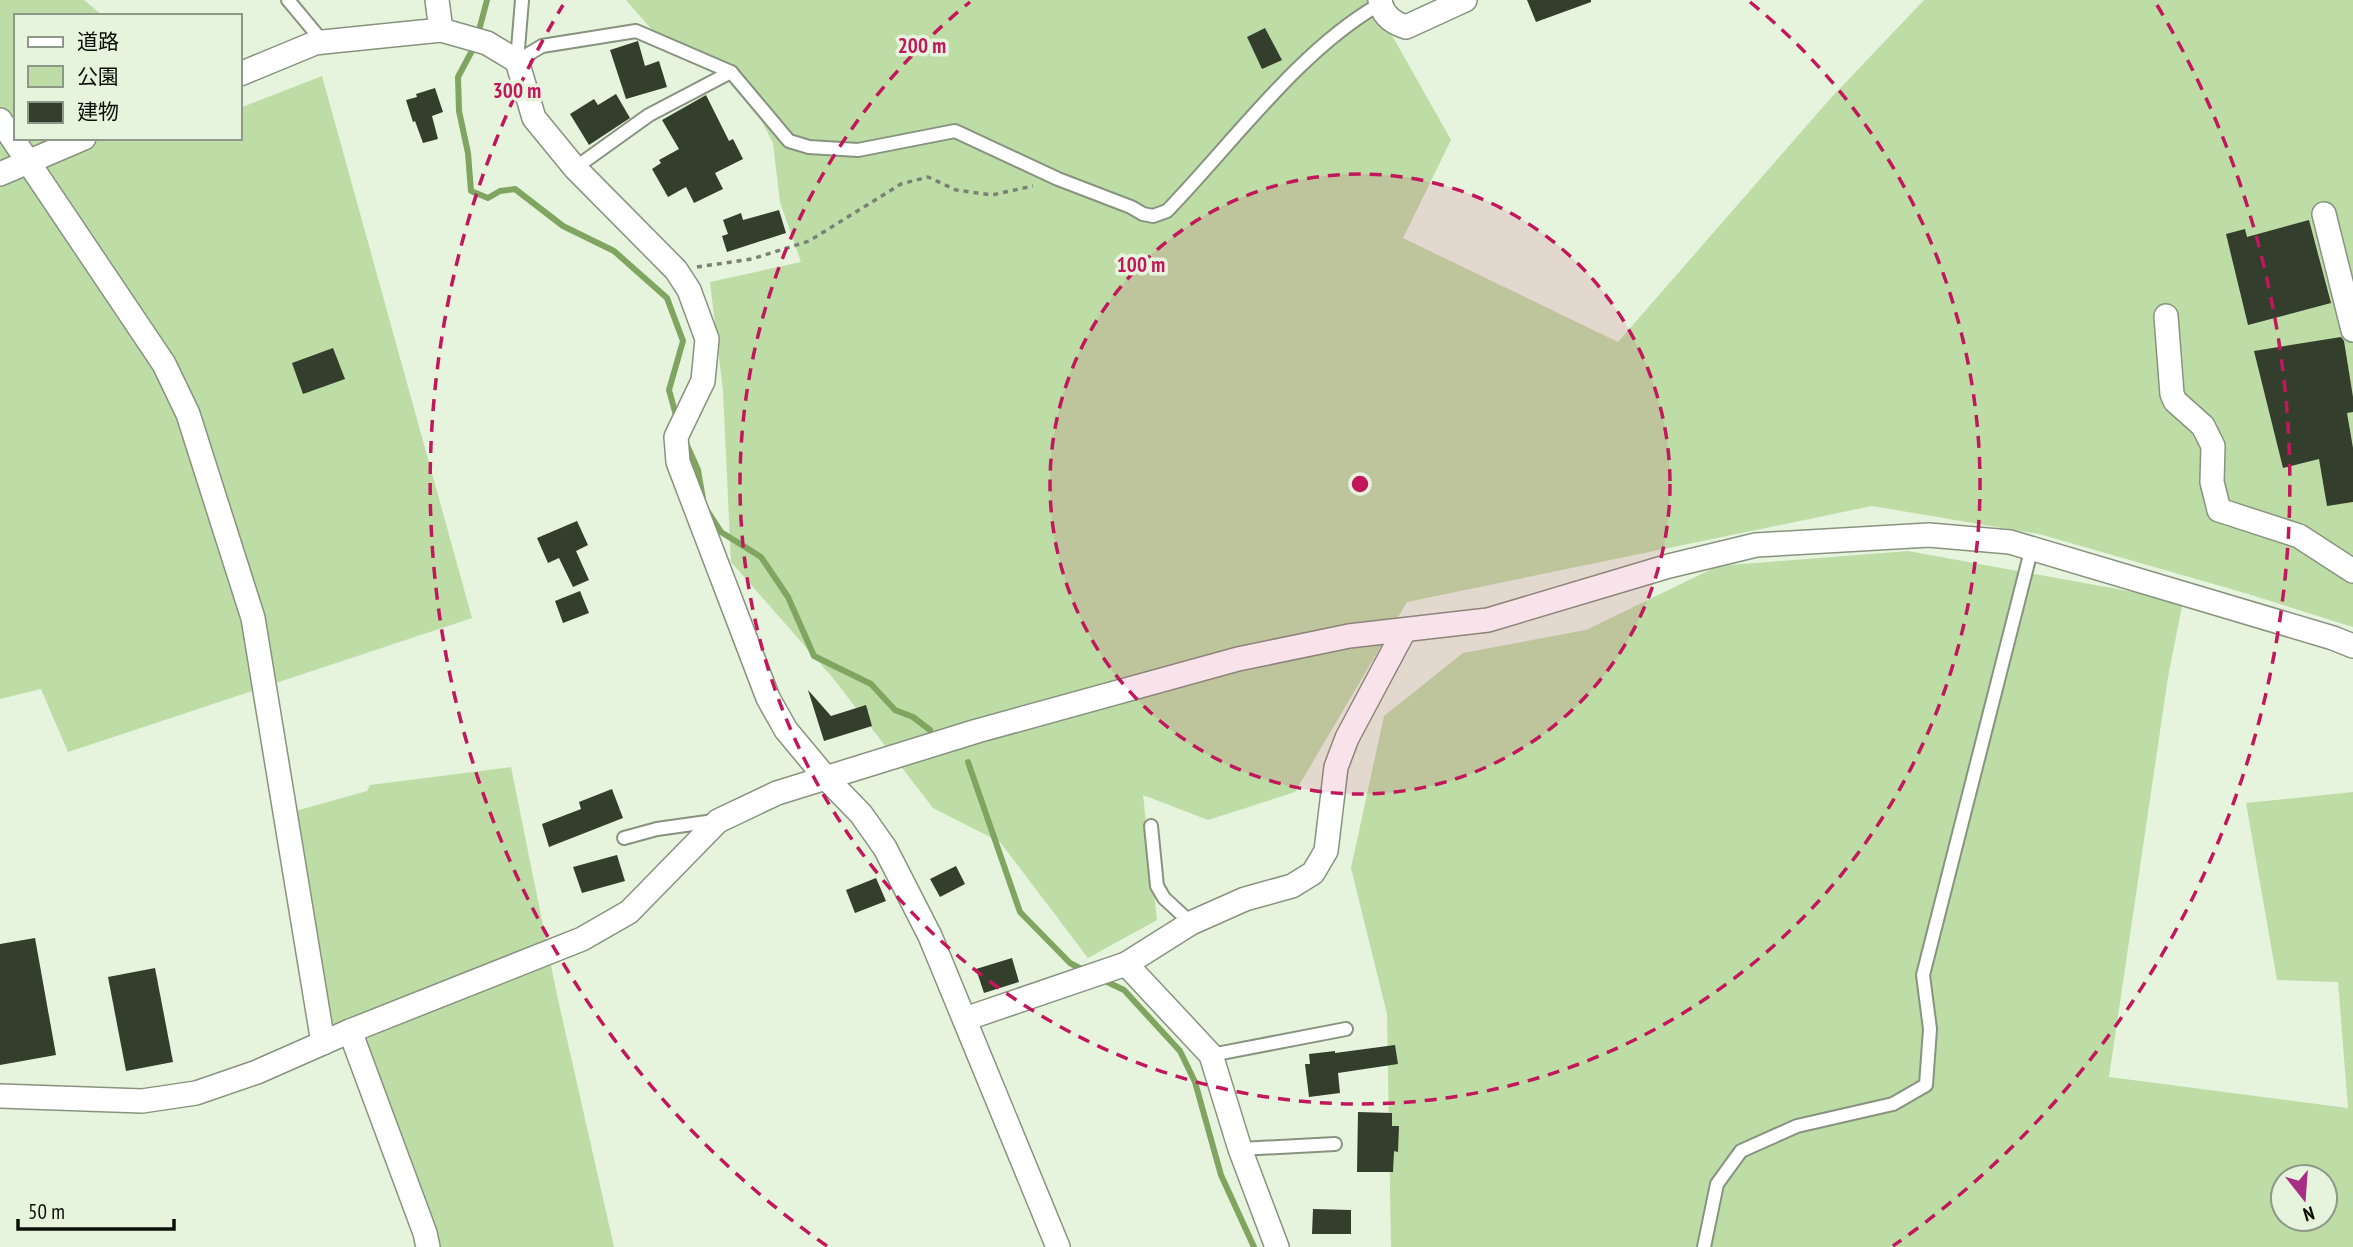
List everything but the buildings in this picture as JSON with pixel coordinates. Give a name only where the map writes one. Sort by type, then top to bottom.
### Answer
[{"type":"street","points":[[438,0],[441,30]]},
{"type":"street","points":[[1380,2],[1392,23],[1406,27],[1465,0]]},
{"type":"street","points":[[242,73],[323,42],[441,30],[487,43],[517,61],[534,118],[575,168],[677,270],[689,290],[707,339],[703,381],[676,437],[678,462],[768,698],[786,730],[826,778],[861,814],[885,848],[930,936],[1058,1247]]},
{"type":"street","points":[[0,120],[164,364],[188,414],[253,618],[323,1043]]},
{"type":"street","points":[[0,174],[79,140]]},
{"type":"street","points":[[2323,214],[2353,330]]},
{"type":"street","points":[[2166,316],[2172,394],[2175,401],[2203,426],[2213,446],[2212,482],[2219,510],[2299,536],[2353,571]]},
{"type":"street","points":[[0,1096],[142,1101],[196,1093],[257,1072],[350,1031],[582,939],[629,912],[718,821],[777,793],[977,732],[1238,659],[1349,636],[1488,620],[1669,566],[1756,545],[1929,535],[2010,542],[2353,646]]},
{"type":"street","points":[[965,1019],[1126,964],[1191,923],[1245,899],[1292,886],[1314,873],[1326,851],[1336,767],[1347,738],[1404,631]]},
{"type":"street","points":[[1126,964],[1211,1055],[1240,1149],[1277,1247]]},
{"type":"street","points":[[350,1031],[428,1247]]},
{"type":"lane","points":[[288,0],[323,42]]},
{"type":"lane","points":[[517,61],[522,0]]},
{"type":"lane","points":[[517,61],[542,46],[636,31],[731,72],[789,141],[809,147],[858,150],[954,131],[1058,179],[1153,216],[1167,211],[1292,75],[1358,17],[1380,2]]},
{"type":"lane","points":[[575,168],[649,115],[731,72]]},
{"type":"lane","points":[[1704,1247],[1717,1184],[1741,1151],[1797,1126],[1894,1104],[1926,1085],[1930,1029],[1923,975],[2032,547]]},
{"type":"lane","points":[[624,838],[657,829],[718,821]]},
{"type":"lane","points":[[1151,826],[1157,886],[1164,898],[1191,923]]},
{"type":"lane","points":[[1211,1055],[1346,1029]]},
{"type":"lane","points":[[1240,1149],[1335,1144]]},
{"type":"path","points":[[677,270],[752,259],[809,241],[901,184],[928,177],[956,190],[992,195],[1058,179]]},
{"type":"green space","points":[[0,0],[84,0],[101,14],[14,14],[14,140],[242,140],[242,107],[322,76],[472,618],[68,752],[41,689],[0,699]]},
{"type":"green space","points":[[626,0],[1379,0],[1385,23],[1451,140],[1403,238],[1618,342],[1829,100],[1924,0],[2353,0],[2353,627],[2039,534],[1872,506],[1407,602],[1295,792],[1208,820],[1143,795],[1157,920],[1088,958],[1000,842],[933,808],[833,678],[731,562],[723,391],[710,282],[801,262],[780,202],[773,143],[735,70],[660,39]]},
{"type":"green space","points":[[1908,551],[2183,601],[2168,677],[2109,1077],[2348,1108],[2338,982],[2277,980],[2246,803],[2353,792],[2353,1247],[1391,1247],[1387,1014],[1351,868],[1384,716],[1463,653],[1586,630],[1718,566]]},
{"type":"green space","points":[[511,767],[557,995],[614,1247],[420,1247],[350,1031],[327,1041],[285,814],[367,791],[370,785]]},
{"type":"waterway","points":[[478,34],[487,0]]},
{"type":"waterway","points":[[475,45],[458,77],[459,111],[468,153],[471,191],[488,198],[500,191],[515,189],[563,226],[614,251],[667,298],[683,341],[669,390],[677,419]]},
{"type":"waterway","points":[[686,443],[698,470],[703,499]]},
{"type":"waterway","points":[[708,512],[721,532],[761,557],[788,597],[814,656],[871,684],[895,710],[913,717],[930,730]]},
{"type":"waterway","points":[[968,762],[1020,912],[1070,963],[1087,972]]},
{"type":"waterway","points":[[1103,980],[1124,990],[1180,1051],[1195,1082],[1221,1175],[1254,1247]]}]
